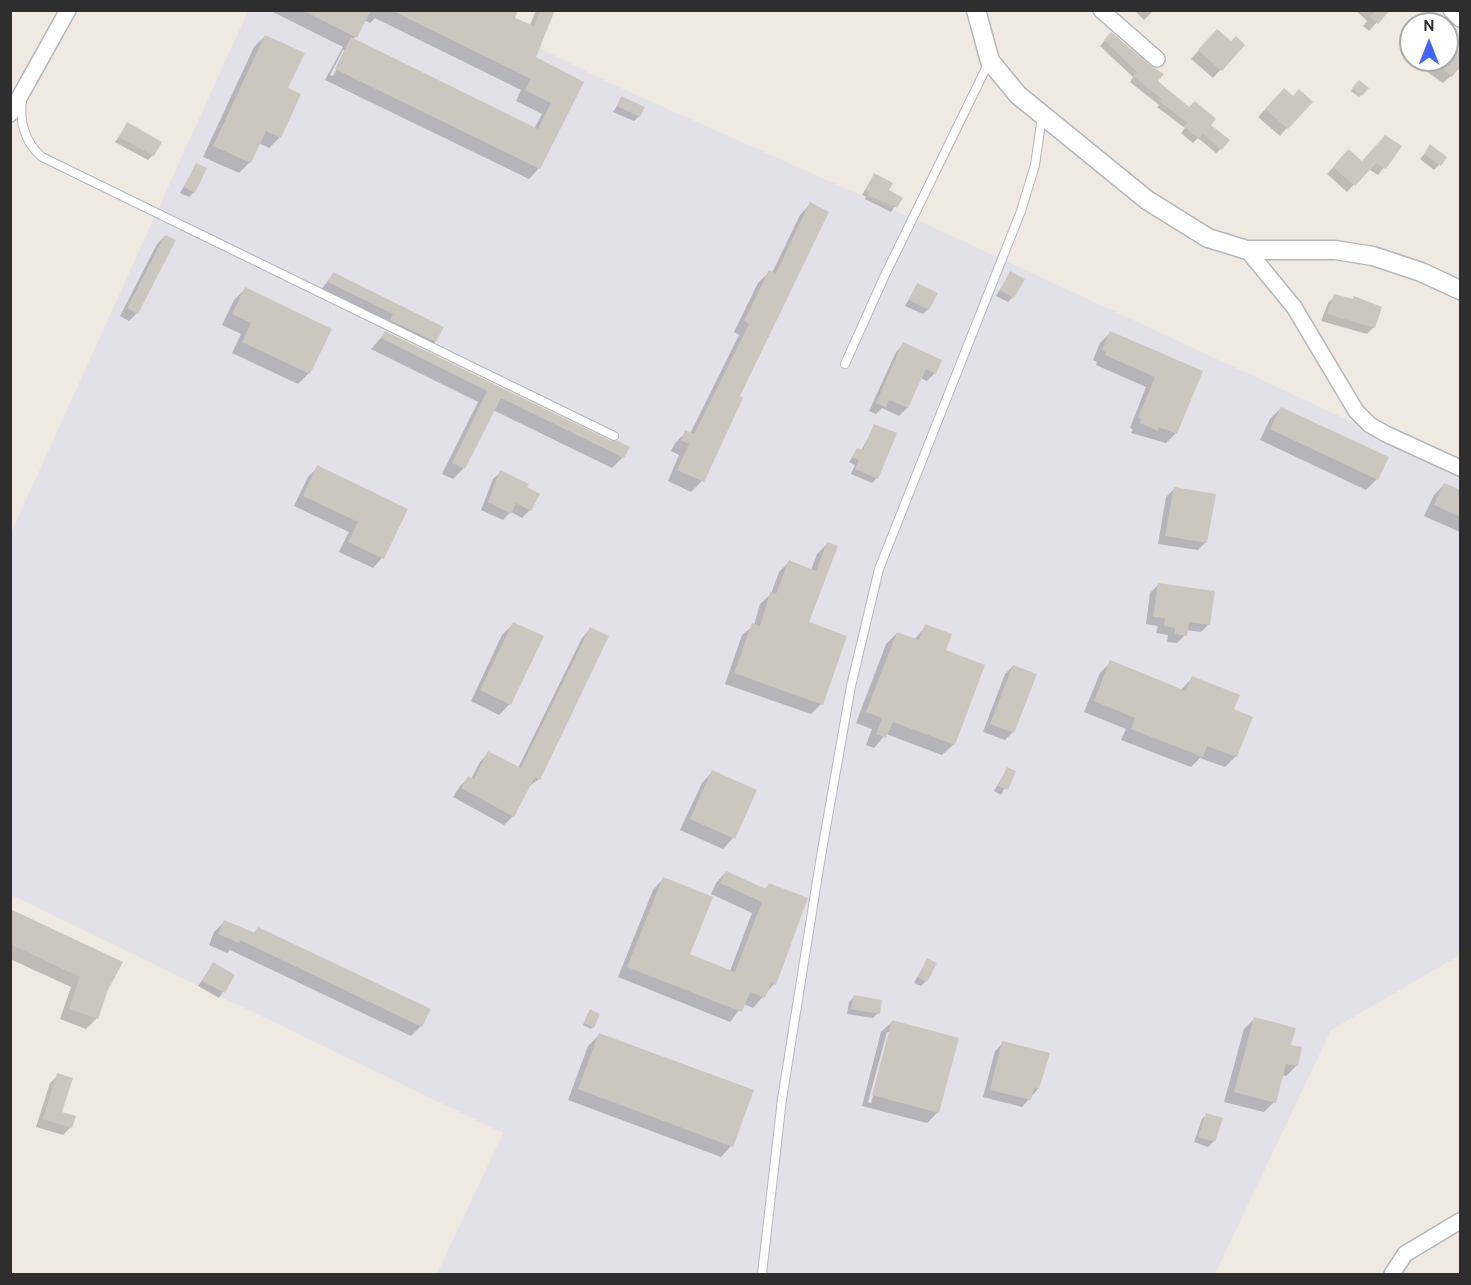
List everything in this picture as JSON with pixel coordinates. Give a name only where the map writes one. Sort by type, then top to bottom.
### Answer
[{"type":"street","points":[[10,114],[68,10]]},
{"type":"street","points":[[976,10],[990,61],[1018,95],[1147,200],[1208,238],[1247,250],[1335,250],[1373,256],[1421,272],[1461,290]]},
{"type":"street","points":[[1101,10],[1157,59]]},
{"type":"street","points":[[1451,10],[1461,19]]},
{"type":"street","points":[[1247,250],[1294,307],[1356,411],[1370,425],[1386,434],[1461,468]]},
{"type":"street","points":[[1392,1275],[1405,1254],[1461,1221]]},
{"type":"lane","points":[[844,364],[990,61]]},
{"type":"lane","points":[[25,88],[21,115],[24,131],[35,151],[42,157],[614,436]]},
{"type":"lane","points":[[762,1275],[782,1099],[821,856],[851,686],[879,569],[1021,211],[1035,165],[1042,115]]},
{"type":"shaded area","points":[[248,11],[464,11],[614,85],[950,235],[1460,472],[1460,955],[1331,1030],[1215,1274],[437,1274],[503,1133],[11,895],[11,533]]},
{"type":"building","points":[[302,10],[371,10],[357,38]]},
{"type":"building","points":[[391,10],[518,10],[515,18],[534,26],[541,10],[555,10],[536,57],[584,82],[540,169],[335,69],[351,37],[538,129],[551,103],[525,90],[531,79]]},
{"type":"building","points":[[1376,10],[1390,10],[1378,24],[1370,17]]},
{"type":"building","points":[[1217,29],[1231,41],[1236,36],[1245,45],[1222,71],[1198,50]]},
{"type":"building","points":[[1111,32],[1151,66],[1164,74],[1158,81],[1189,107],[1195,101],[1216,119],[1211,125],[1230,140],[1222,150],[1203,134],[1199,139],[1184,127],[1188,123],[1160,102],[1162,99],[1133,76],[1137,72],[1104,40]]},
{"type":"building","points":[[265,35],[305,53],[288,88],[301,94],[281,138],[266,131],[251,163],[213,146]]},
{"type":"building","points":[[1459,50],[1461,52],[1459,68]]},
{"type":"building","points":[[1446,72],[1456,72],[1452,77]]},
{"type":"building","points":[[1359,80],[1369,88],[1362,96],[1352,88]]},
{"type":"building","points":[[1284,88],[1293,96],[1299,89],[1313,102],[1288,129],[1265,109]]},
{"type":"building","points":[[621,96],[645,107],[640,117],[617,106]]},
{"type":"building","points":[[127,122],[162,142],[154,156],[119,137]]},
{"type":"building","points":[[1385,135],[1402,146],[1386,169],[1376,163],[1355,186],[1333,167],[1348,149],[1362,161]]},
{"type":"building","points":[[1430,144],[1447,157],[1441,166],[1424,154]]},
{"type":"building","points":[[196,163],[207,168],[195,193],[184,187]]},
{"type":"building","points":[[874,173],[893,183],[889,190],[903,198],[897,208],[868,195],[869,192],[866,191]]},
{"type":"building","points":[[810,202],[829,212],[740,396],[743,398],[704,482],[677,470],[689,444],[681,440],[685,430],[694,434],[749,324],[744,321],[769,270],[776,273]]},
{"type":"building","points":[[165,235],[176,240],[138,314],[127,308]]},
{"type":"building","points":[[1010,271],[1025,279],[1014,298],[1000,290]]},
{"type":"building","points":[[333,272],[444,327],[436,342],[390,320],[393,314],[328,282]]},
{"type":"building","points":[[917,283],[938,293],[929,310],[909,300]]},
{"type":"building","points":[[245,287],[332,329],[310,374],[242,342],[251,323],[232,314]]},
{"type":"building","points":[[1334,294],[1353,299],[1354,296],[1382,307],[1375,328],[1327,314]]},
{"type":"building","points":[[385,331],[611,441],[618,441],[630,447],[624,458],[501,398],[465,469],[452,463],[487,391],[381,338]]},
{"type":"building","points":[[1110,331],[1203,371],[1177,434],[1159,427],[1158,431],[1140,423],[1141,419],[1138,418],[1155,377],[1105,355],[1106,352],[1102,350]]},
{"type":"building","points":[[903,342],[942,360],[936,374],[926,369],[908,408],[889,400],[886,407],[876,403]]},
{"type":"building","points":[[1281,407],[1389,457],[1378,480],[1270,429]]},
{"type":"building","points":[[874,424],[897,433],[878,479],[855,469],[859,460],[852,457],[857,448],[863,450]]},
{"type":"building","points":[[317,465],[408,509],[384,559],[348,542],[358,522],[303,496]]},
{"type":"building","points":[[500,470],[529,484],[527,487],[540,494],[531,511],[516,503],[511,514],[488,502]]},
{"type":"building","points":[[1444,483],[1461,490],[1461,517],[1434,505]]},
{"type":"building","points":[[1174,487],[1216,494],[1207,543],[1165,536]]},
{"type":"building","points":[[827,542],[838,546],[809,622],[847,636],[823,705],[734,673],[752,623],[760,626],[770,592],[776,594],[789,560],[816,571]]},
{"type":"building","points":[[1158,583],[1215,591],[1210,625],[1189,622],[1187,636],[1175,634],[1175,628],[1164,626],[1165,618],[1153,617]]},
{"type":"building","points":[[513,622],[544,636],[511,705],[480,690]]},
{"type":"building","points":[[925,624],[952,634],[946,650],[985,665],[955,745],[893,722],[886,738],[876,734],[882,718],[866,712],[897,632],[919,640]]},
{"type":"building","points":[[590,627],[609,636],[540,780],[535,777],[514,817],[461,788],[468,776],[474,779],[488,751],[521,768]]},
{"type":"building","points":[[1110,660],[1186,691],[1192,676],[1240,695],[1234,709],[1253,717],[1237,757],[1207,746],[1203,757],[1131,729],[1135,718],[1094,701]]},
{"type":"building","points":[[1013,665],[1037,674],[1014,733],[990,724]]},
{"type":"building","points":[[1007,767],[1016,771],[1008,790],[998,786]]},
{"type":"building","points":[[712,770],[757,790],[735,839],[690,819]]},
{"type":"building","points":[[726,871],[766,889],[769,883],[808,898],[776,985],[771,983],[765,998],[750,992],[742,1012],[627,967],[663,877],[713,897],[690,954],[735,972],[762,902],[720,883]]},
{"type":"building","points":[[10,909],[123,962],[108,990],[98,1019],[69,1009],[80,977],[10,944]]},
{"type":"building","points":[[224,920],[255,933],[258,927],[431,1009],[422,1027],[240,940],[239,943],[218,934]]},
{"type":"building","points":[[927,958],[937,963],[927,982],[918,977]]},
{"type":"building","points":[[213,962],[235,975],[225,993],[202,981]]},
{"type":"building","points":[[854,995],[882,1000],[880,1014],[851,1009]]},
{"type":"building","points":[[590,1009],[600,1014],[594,1028],[584,1023]]},
{"type":"building","points":[[1254,1017],[1296,1028],[1291,1045],[1302,1047],[1298,1066],[1286,1064],[1276,1103],[1234,1092]]},
{"type":"building","points":[[892,1020],[959,1038],[939,1113],[872,1095]]},
{"type":"building","points":[[599,1033],[754,1090],[733,1147],[578,1089]]},
{"type":"building","points":[[1002,1041],[1050,1053],[1039,1089],[1034,1088],[1031,1100],[990,1090]]},
{"type":"building","points":[[57,1073],[73,1078],[62,1112],[76,1116],[72,1128],[43,1119]]},
{"type":"building","points":[[1206,1113],[1223,1118],[1215,1142],[1198,1137]]}]
